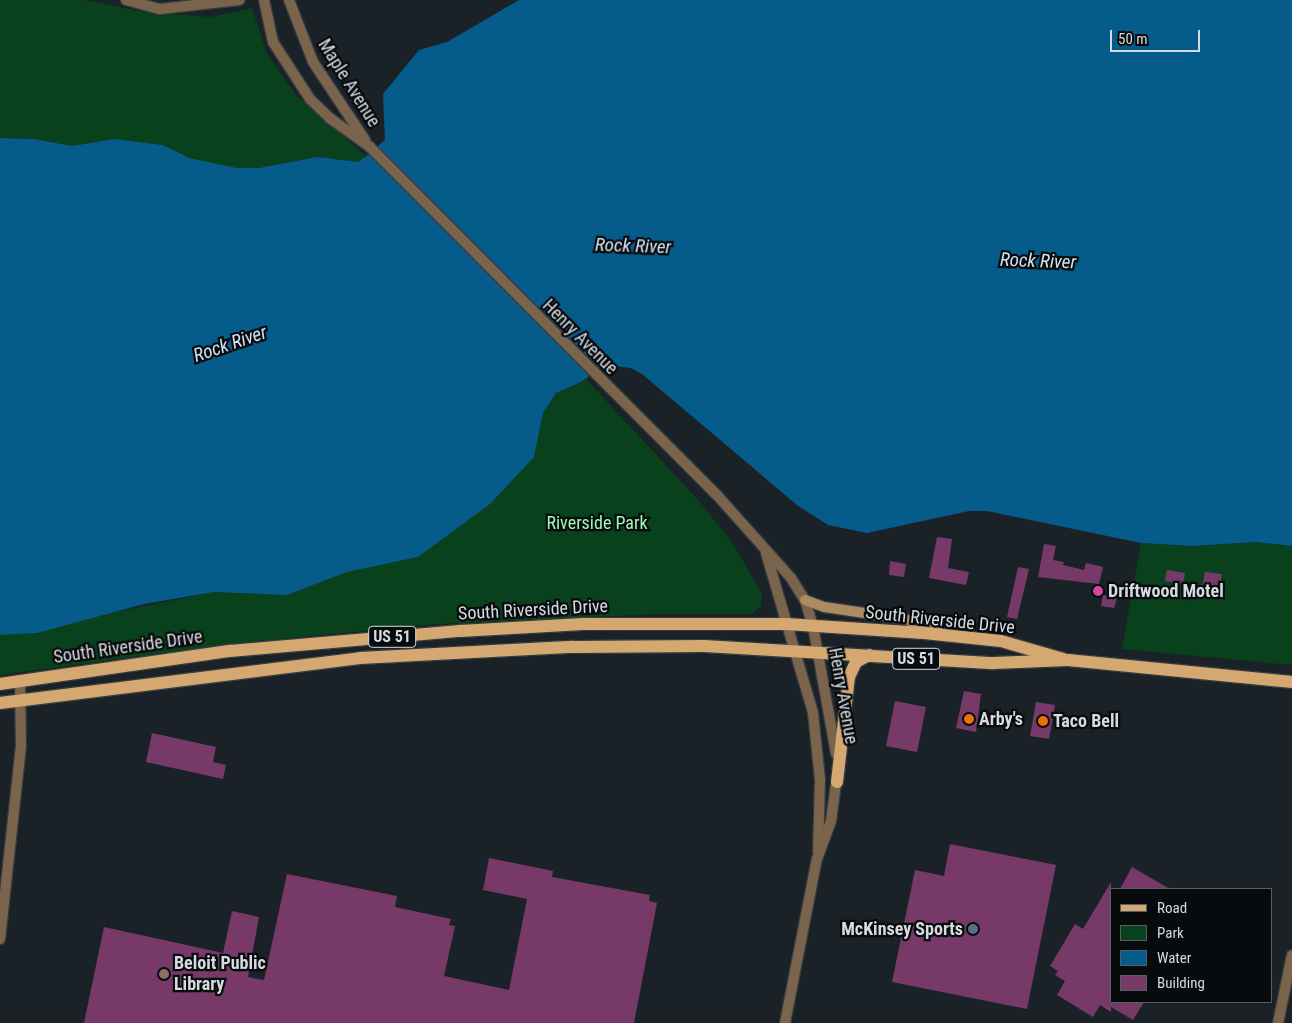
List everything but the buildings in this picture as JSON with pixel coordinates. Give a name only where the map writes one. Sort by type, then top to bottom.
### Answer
[{"type":"main road","points":[[805,600],[824,607],[905,620],[948,635]]},
{"type":"main road","name":"South Riverside Drive","points":[[0,684],[200,654],[460,631],[583,624],[786,624],[948,635],[1015,644],[1068,660]]},
{"type":"main road","name":"South Riverside Drive","points":[[0,703],[132,684],[423,652],[704,646],[994,663],[1068,660],[1292,682]]},
{"type":"main road","points":[[837,782],[849,678],[856,662],[869,655]]},
{"type":"street","points":[[126,0],[160,8],[240,0]]},
{"type":"street","name":"Maple Avenue","points":[[264,0],[273,42],[310,99],[331,119],[370,147]]},
{"type":"street","name":"Maple Avenue","points":[[289,0],[313,62],[370,147]]},
{"type":"street","name":"Henry Avenue","points":[[370,147],[597,378],[716,494],[791,578],[805,600],[819,652],[834,732],[837,782],[831,821],[817,859],[785,1023]]},
{"type":"street","name":"Henry Avenue","points":[[766,552],[786,624],[811,702],[818,754],[817,859]]},
{"type":"street","points":[[0,939],[21,746],[20,681]]},
{"type":"street","points":[[1278,1023],[1292,955]]},
{"type":"green space","points":[[0,0],[85,0],[144,12],[210,17],[252,8],[267,54],[296,95],[367,157],[359,162],[317,157],[259,168],[237,168],[189,158],[163,145],[114,139],[72,146],[34,139],[0,138]]},
{"type":"green space","name":"Riverside Park","points":[[586,379],[700,502],[733,544],[762,594],[761,606],[752,614],[657,614],[436,624],[239,643],[0,675],[0,635],[214,592],[287,595],[347,572],[418,557],[534,457],[543,413],[556,393]]},
{"type":"green space","points":[[1256,542],[1292,546],[1292,665],[1122,649],[1141,543],[1193,546]]},
{"type":"water","name":"Rock River","points":[[519,0],[1292,0],[1292,546],[1256,542],[1193,546],[1141,543],[987,511],[969,511],[867,533],[828,525],[797,505],[642,374],[631,368],[605,365],[581,382],[556,393],[543,413],[534,457],[490,504],[418,557],[347,572],[287,595],[214,592],[144,604],[37,633],[0,635],[0,138],[34,139],[72,146],[114,139],[163,145],[189,158],[237,168],[259,168],[317,157],[359,162],[385,140],[383,94],[419,50],[447,42]]},
{"type":"place","name":"Driftwood Motel","points":[[1098,591]]},
{"type":"place","name":"Arby's","points":[[969,719]]},
{"type":"place","name":"Taco Bell","points":[[1043,721]]},
{"type":"place","name":"McKinsey Sports","points":[[973,929]]},
{"type":"place","name":"Beloit Public Library","points":[[164,974]]}]
